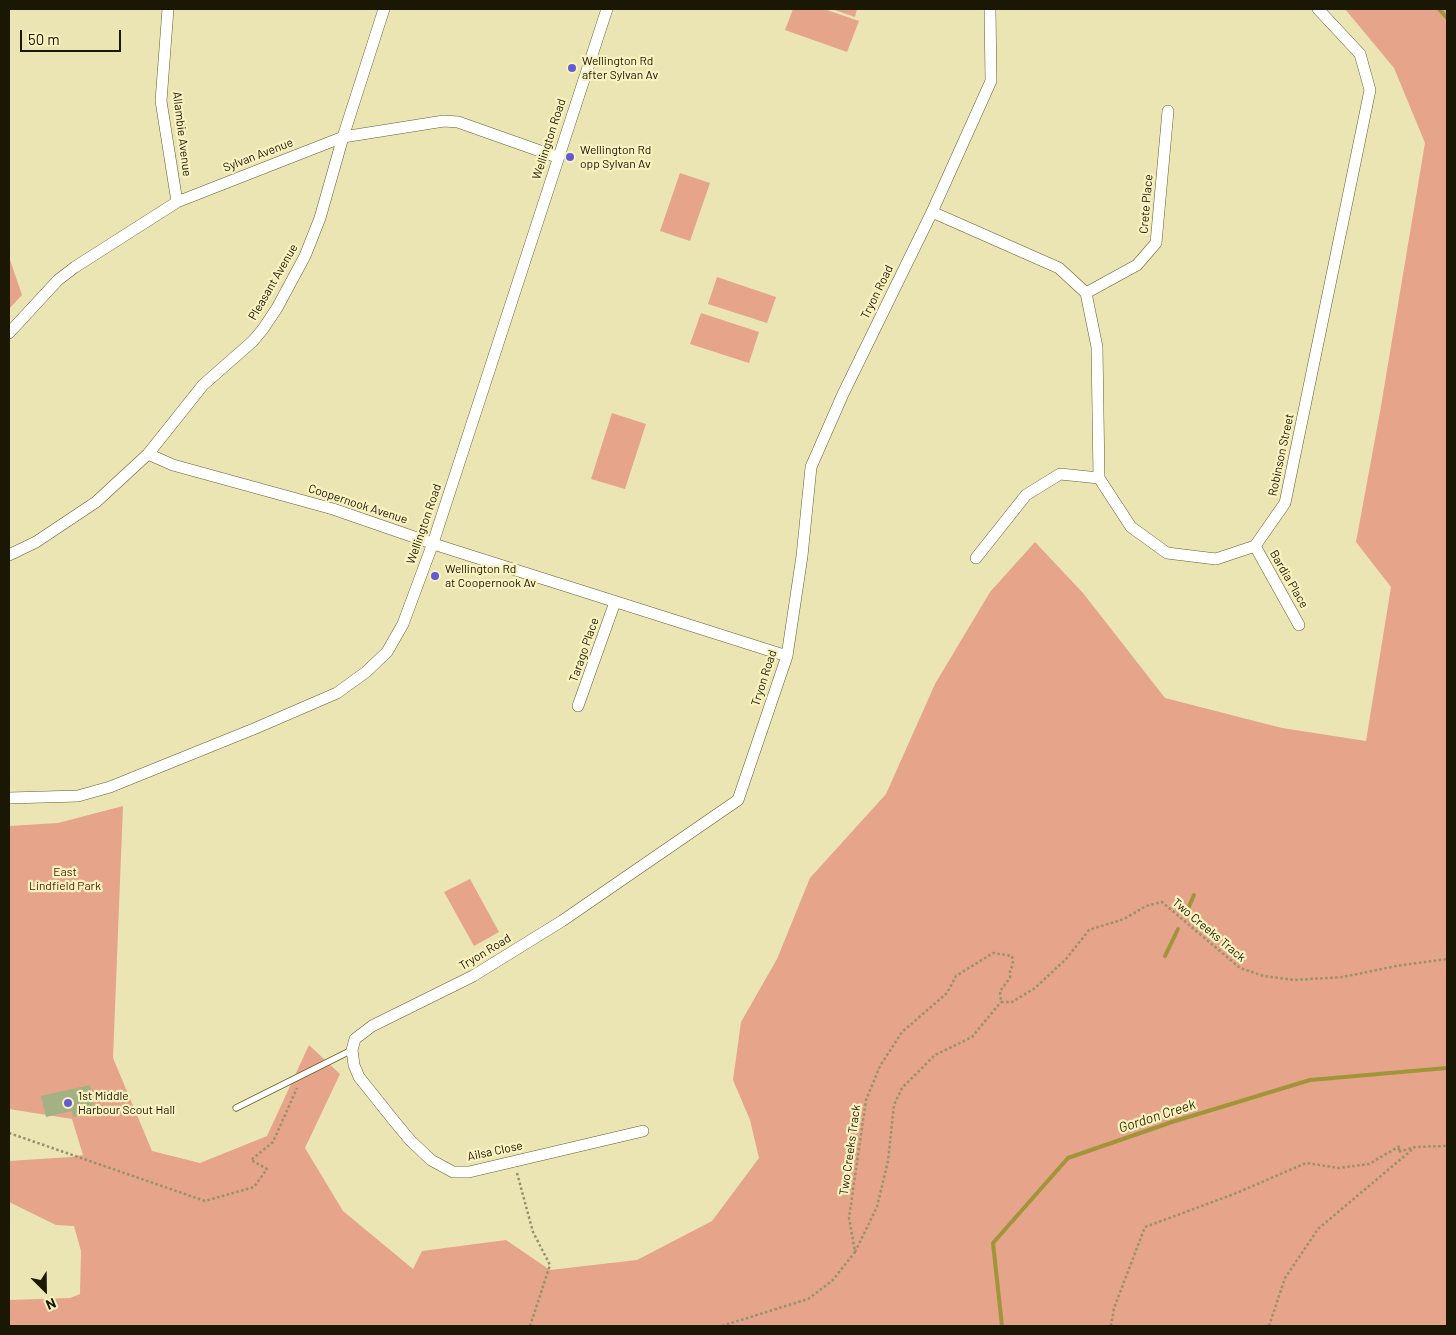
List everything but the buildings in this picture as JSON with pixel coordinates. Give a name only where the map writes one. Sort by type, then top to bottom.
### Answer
[{"type":"street","name":"Allambie Avenue","points":[[168,9],[161,101],[177,202]]},
{"type":"street","name":"Pleasant Avenue","points":[[9,555],[36,542],[96,502],[148,454],[203,386],[253,341],[277,308],[308,248],[320,218],[343,137],[384,9]]},
{"type":"street","name":"Wellington Road","points":[[9,798],[78,796],[110,788],[247,732],[337,693],[376,664],[396,639],[432,543],[607,9]]},
{"type":"street","name":"Tryon Road","points":[[352,1050],[355,1039],[372,1026],[473,976],[562,921],[738,800],[787,656],[802,556],[811,466],[843,394],[932,212],[991,81],[990,9]]},
{"type":"street","name":"Robinson Street","points":[[1255,546],[1286,503],[1370,90],[1360,54],[1318,9]]},
{"type":"street","name":"Crete Place","points":[[1086,293],[1137,265],[1156,243],[1168,112]]},
{"type":"street","name":"Sylvan Avenue","points":[[9,333],[58,280],[177,202],[343,137],[444,121],[458,122],[557,157]]},
{"type":"street","points":[[932,212],[1059,268],[1086,293],[1097,347],[1099,478],[1131,527],[1168,553],[1216,560],[1255,546]]},
{"type":"street","name":"Coopernook Avenue","points":[[148,454],[173,465],[333,509],[432,543],[787,656]]},
{"type":"street","points":[[976,558],[1026,495],[1060,474],[1099,478]]},
{"type":"street","name":"Bardia Place","points":[[1255,546],[1300,625]]},
{"type":"street","name":"Tarago Place","points":[[578,706],[615,602]]},
{"type":"street","name":"Ailsa Close","points":[[352,1050],[354,1065],[359,1077],[410,1140],[431,1160],[453,1172],[470,1172],[643,1131]]},
{"type":"lane","name":"Tryon Road","points":[[236,1108],[352,1050]]},
{"type":"path","name":"Two Creeks Track","points":[[855,1252],[849,1218],[866,1100],[880,1066],[902,1032],[947,993],[956,976],[993,954],[1012,956],[1013,964],[1010,978],[1000,991],[1001,1002],[1012,1002],[1035,988],[1066,959],[1089,930],[1124,919],[1146,906],[1162,902],[1240,968],[1264,976],[1294,980],[1343,977],[1396,966],[1447,959]]},
{"type":"path","points":[[722,1326],[808,1299],[832,1281],[855,1252],[877,1207],[888,1161],[894,1105],[902,1088],[935,1056],[972,1037],[1001,1002]]},
{"type":"path","points":[[9,1133],[206,1200],[254,1187],[267,1169],[251,1160],[274,1142],[303,1074]]},
{"type":"path","points":[[1111,1326],[1114,1308],[1145,1227],[1234,1194],[1306,1163],[1339,1168],[1369,1164],[1400,1146],[1398,1152],[1415,1147],[1447,1146]]},
{"type":"path","points":[[1269,1326],[1285,1278],[1318,1229],[1415,1147]]},
{"type":"path","points":[[514,1162],[533,1232],[550,1265],[530,1326]]},
{"type":"green space","points":[[793,9],[824,9],[859,21],[847,52],[785,30]]},
{"type":"green space","points":[[832,9],[857,9],[855,17]]},
{"type":"green space","name":"East Lindfield Park","points":[[1345,9],[1447,9],[1447,1326],[9,1326],[9,1300],[70,1298],[80,1294],[81,1251],[74,1226],[56,1225],[9,1202],[9,1161],[83,1155],[72,1119],[9,1109],[9,826],[58,823],[123,806],[113,1058],[152,1151],[200,1163],[267,1136],[309,1045],[340,1074],[305,1148],[343,1211],[413,1269],[422,1251],[506,1240],[550,1270],[637,1260],[712,1221],[759,1158],[750,1120],[733,1080],[741,1022],[777,959],[810,878],[886,794],[935,684],[990,592],[1035,542],[1083,593],[1165,698],[1282,728],[1366,741],[1391,587],[1356,542],[1425,143],[1394,68]]},
{"type":"green space","points":[[680,173],[710,183],[690,241],[660,231]]},
{"type":"green space","points":[[9,257],[22,295],[9,309]]},
{"type":"green space","points":[[717,277],[776,297],[767,323],[708,304]]},
{"type":"green space","points":[[701,313],[759,332],[749,363],[690,344]]},
{"type":"green space","points":[[612,413],[646,424],[625,489],[591,479]]},
{"type":"green space","points":[[470,879],[499,932],[474,946],[444,892]]},
{"type":"waterway","points":[[1439,9],[1447,18]]},
{"type":"waterway","points":[[1185,916],[1194,895]]},
{"type":"waterway","points":[[1165,956],[1178,929]]},
{"type":"waterway","name":"Gordon Creek","points":[[1002,1326],[993,1243],[1068,1158],[1172,1122],[1310,1080],[1447,1068]]},
{"type":"place","name":"Wellington Rd after Sylvan Av","points":[[572,68]]},
{"type":"place","name":"Wellington Rd opp Sylvan Av","points":[[570,157]]},
{"type":"place","name":"Wellington Rd at Coopernook Av","points":[[435,576]]},
{"type":"place","name":"1st Middle Harbour Scout Hall","points":[[68,1103]]}]
